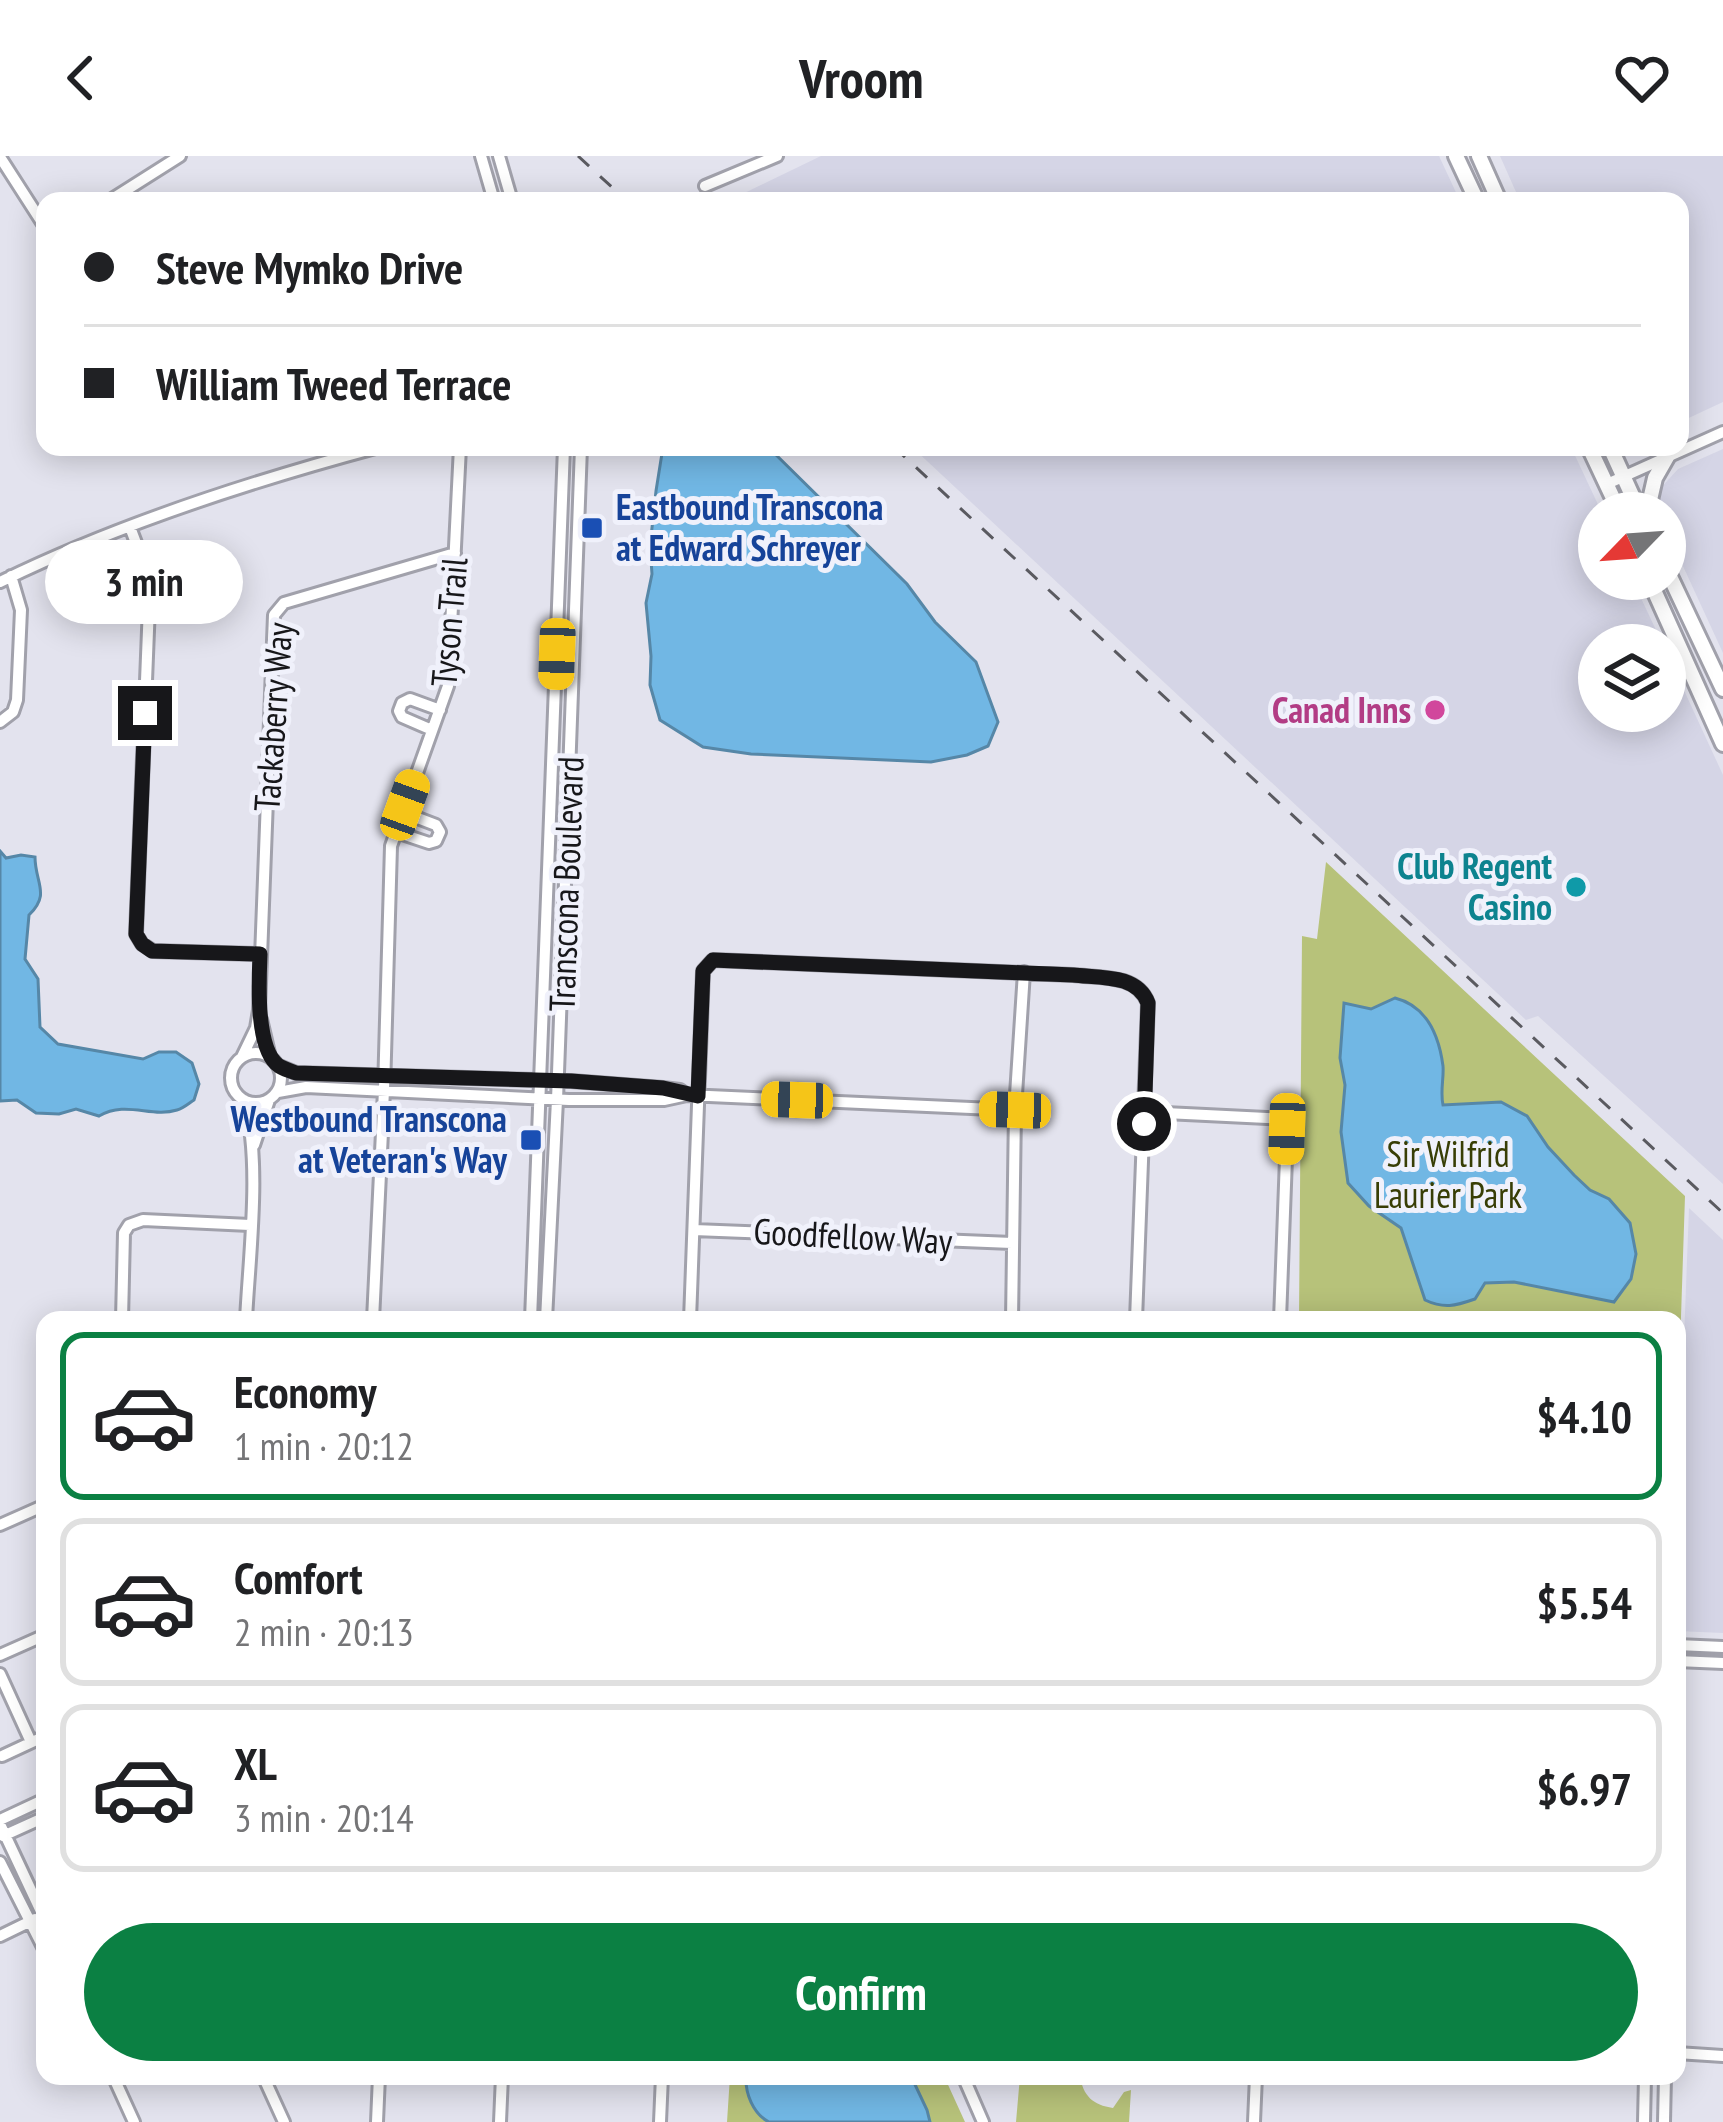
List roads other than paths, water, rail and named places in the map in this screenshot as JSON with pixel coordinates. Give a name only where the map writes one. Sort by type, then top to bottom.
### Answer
[{"type":"main road","points":[[1456,156],[1473,192]]},
{"type":"main road","points":[[1479,156],[1495,192]]},
{"type":"main road","points":[[1593,456],[1611,492]]},
{"type":"main road","points":[[1614,456],[1631,492]]},
{"type":"main road","points":[[1650,492],[1667,457]]},
{"type":"main road","points":[[1658,600],[1723,744]]},
{"type":"main road","points":[[1681,600],[1723,688]]},
{"type":"street","points":[[123,192],[180,156]]},
{"type":"street","points":[[481,156],[491,192]]},
{"type":"street","points":[[499,156],[509,192]]},
{"type":"street","points":[[706,186],[777,156]]},
{"type":"street","points":[[0,157],[36,212]]},
{"type":"street","points":[[1689,447],[1723,432]]},
{"type":"street","points":[[0,722],[14,712],[17,700],[21,610],[6,579],[130,527],[281,473],[345,456]]},
{"type":"street","name":"Tyson Trail","points":[[373,1311],[391,846],[448,686],[460,456]]},
{"type":"street","name":"Transcona Boulevard","points":[[531,1311],[564,456]]},
{"type":"street","name":"Transcona Boulevard","points":[[546,1311],[581,456]]},
{"type":"street","points":[[1607,484],[1667,457]]},
{"type":"street","points":[[130,527],[150,580],[136,934],[152,951],[260,954]]},
{"type":"street","name":"Tackaberry Way","points":[[259,1010],[274,615],[284,603],[455,553]]},
{"type":"street","points":[[432,730],[402,717],[402,703],[410,699],[440,710]]},
{"type":"street","points":[[396,832],[429,843],[440,832],[436,825],[402,812]]},
{"type":"street","points":[[690,1311],[692,1096],[703,971],[713,960],[1024,972],[1132,982],[1143,990],[1148,1003],[1136,1311]]},
{"type":"street","points":[[1012,1311],[1015,1110],[1024,972]]},
{"type":"street","points":[[259,1010],[256,1028],[231,1079],[244,1100],[256,1104],[306,1087],[541,1080],[680,1090],[692,1096]]},
{"type":"street","points":[[252,1154],[282,1079],[259,1010]]},
{"type":"street","points":[[242,1057],[256,1053],[296,1073],[540,1099],[692,1096],[1015,1110]]},
{"type":"street","points":[[244,1100],[252,1154],[246,1311]]},
{"type":"street","points":[[1280,1311],[1288,1104]]},
{"type":"street","points":[[1145,1112],[1288,1119]]},
{"type":"street","points":[[122,1311],[124,1233],[129,1225],[143,1220],[250,1225]]},
{"type":"street","name":"Goodfellow Way","points":[[694,1229],[1012,1244]]},
{"type":"street","points":[[0,1525],[36,1509]]},
{"type":"street","points":[[0,1654],[36,1639]]},
{"type":"street","points":[[1686,1645],[1723,1647]]},
{"type":"street","points":[[1686,1661],[1723,1663]]},
{"type":"street","points":[[0,1674],[31,1742]]},
{"type":"street","points":[[2,1756],[36,1740]]},
{"type":"street","points":[[1,1829],[36,1804]]},
{"type":"street","points":[[1,1829],[36,1819]]},
{"type":"street","points":[[1,1829],[36,1900]]},
{"type":"street","points":[[0,1862],[36,1936]]},
{"type":"street","points":[[0,1936],[36,1919]]},
{"type":"street","points":[[1686,2054],[1723,2056]]},
{"type":"street","points":[[117,2085],[134,2122]]},
{"type":"street","points":[[267,2085],[284,2122]]},
{"type":"street","points":[[377,2122],[379,2085]]},
{"type":"street","points":[[500,2122],[502,2085]]},
{"type":"street","points":[[660,2122],[662,2085]]},
{"type":"street","points":[[967,2085],[983,2122]]},
{"type":"street","points":[[1254,2122],[1256,2085]]},
{"type":"street","points":[[1644,2122],[1645,2085]]},
{"type":"street","points":[[1664,2122],[1665,2085]]},
{"type":"water","points":[[662,456],[777,456],[907,584],[935,622],[976,662],[998,722],[988,746],[931,762],[751,754],[703,747],[660,720],[650,685],[646,603]]},
{"type":"water","points":[[0,851],[6,858],[35,857],[41,894],[29,915],[25,959],[38,979],[40,1027],[58,1044],[143,1059],[176,1052],[192,1063],[199,1084],[194,1100],[167,1112],[119,1109],[99,1116],[76,1109],[36,1113],[17,1100],[0,1101]]},
{"type":"water","points":[[1395,998],[1423,1015],[1434,1033],[1443,1066],[1443,1105],[1501,1102],[1527,1116],[1574,1175],[1609,1199],[1630,1223],[1636,1254],[1631,1279],[1614,1302],[1514,1282],[1485,1283],[1475,1299],[1455,1305],[1425,1300],[1401,1228],[1369,1206],[1348,1183],[1341,1132],[1344,1003],[1371,1009]]},
{"type":"water","points":[[747,2085],[915,2085],[930,2122],[769,2122],[751,2102]]},
{"type":"railway","points":[[578,156],[617,192]]},
{"type":"railway","points":[[904,456],[1723,1213]]},
{"type":"place","name":"Eastbound Transcona at Edward Schreyer","points":[[592,528]]},
{"type":"place","name":"Canad Inns","points":[[1435,710]]},
{"type":"place","name":"Club Regent Casino","points":[[1576,887]]},
{"type":"place","name":"Westbound Transcona at Veteran's Way","points":[[531,1140]]},
{"type":"park label","name":"Sir Wilfrid Laurier Park","points":[[1448,1174]]}]
